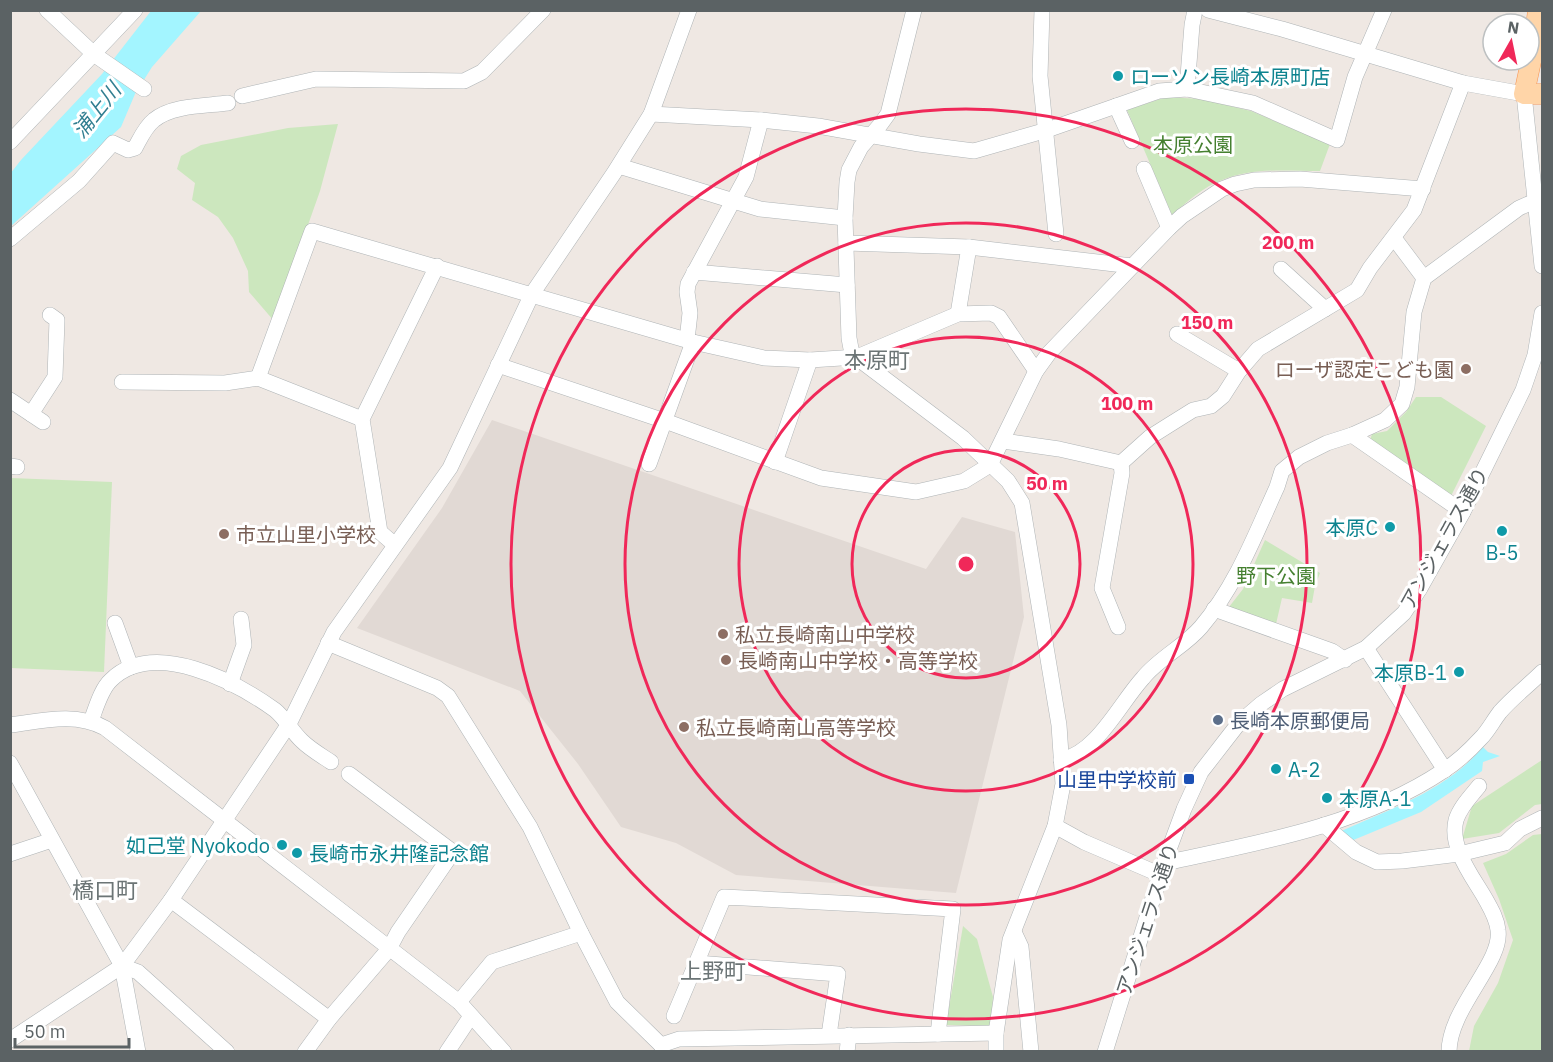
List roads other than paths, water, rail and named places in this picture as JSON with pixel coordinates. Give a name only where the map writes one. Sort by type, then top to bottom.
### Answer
[{"type":"main road","points":[[1533,94],[1533,52],[1538,10]]},
{"type":"street","points":[[47,10],[95,55],[144,89]]},
{"type":"street","points":[[10,142],[95,55],[135,10]]},
{"type":"street","points":[[10,239],[79,181],[113,143],[128,150],[135,148],[146,130],[158,118],[172,112],[235,100],[316,79],[464,81],[482,72],[543,10]]},
{"type":"street","points":[[10,1040],[122,966],[171,900],[289,724],[328,643],[450,468],[532,294],[651,114],[689,10]]},
{"type":"street","points":[[914,10],[888,114],[870,136],[849,170],[845,218],[849,338],[852,354],[963,438],[1008,481],[1022,503],[1059,725],[1063,784],[1055,826],[1010,940],[996,1033],[996,1052]]},
{"type":"street","points":[[1042,10],[1040,76],[1056,234]]},
{"type":"street","points":[[1187,89],[1195,10]]},
{"type":"street","points":[[1208,10],[1282,29],[1463,83],[1533,94],[1535,201],[1542,266]]},
{"type":"street","points":[[651,114],[761,120],[818,126],[974,151],[1047,130],[1159,92],[1187,89],[1253,103],[1337,140],[1355,77],[1383,10]]},
{"type":"street","points":[[1121,463],[1159,431],[1193,410],[1211,406],[1223,396],[1239,371],[1258,349],[1357,290],[1370,268],[1414,210],[1463,83]]},
{"type":"street","points":[[1116,106],[1132,141]]},
{"type":"street","points":[[649,464],[690,341],[688,284],[746,177],[761,120]]},
{"type":"street","points":[[618,166],[760,209],[845,218]]},
{"type":"street","points":[[1144,169],[1169,228]]},
{"type":"street","points":[[498,365],[665,421],[821,478],[916,492],[964,481],[990,465],[1036,371],[1049,353],[1169,228],[1190,210],[1222,189],[1254,180],[1327,180],[1423,189]]},
{"type":"street","points":[[1061,760],[1072,758],[1084,750],[1123,706],[1142,678],[1200,628],[1233,581],[1277,487],[1282,471],[1299,457],[1326,443],[1352,435],[1385,420],[1402,404],[1407,387],[1414,312],[1424,278],[1519,208],[1535,201]]},
{"type":"street","points":[[258,378],[312,231],[690,341],[764,358],[810,360],[857,357],[958,314],[991,313],[999,317],[1036,371]]},
{"type":"street","points":[[1394,238],[1424,278]]},
{"type":"street","points":[[846,243],[969,247],[1132,266]]},
{"type":"street","points":[[958,314],[969,247]]},
{"type":"street","points":[[395,545],[380,532],[362,419],[437,266]]},
{"type":"street","points":[[1281,269],[1325,309]]},
{"type":"street","points":[[694,272],[847,285]]},
{"type":"street","name":"アンジェラス通り","points":[[1105,1052],[1163,869],[1200,772],[1239,723],[1283,689],[1366,648],[1404,613],[1463,512],[1539,356],[1542,314]]},
{"type":"street","points":[[10,400],[37,418],[55,377],[57,320],[50,315]]},
{"type":"street","points":[[1177,334],[1239,371]]},
{"type":"street","points":[[775,462],[810,360]]},
{"type":"street","points":[[122,382],[225,383],[258,378],[362,419]]},
{"type":"street","points":[[1352,435],[1463,512]]},
{"type":"street","points":[[1003,441],[1059,449],[1121,463]]},
{"type":"street","points":[[1118,627],[1102,588],[1122,473],[1121,463]]},
{"type":"street","points":[[1214,609],[1332,651],[1345,660]]},
{"type":"street","points":[[230,684],[244,645],[241,619]]},
{"type":"street","points":[[115,622],[131,667]]},
{"type":"street","points":[[328,643],[437,688],[448,696],[530,827],[617,1002],[660,1048],[679,1040],[996,1033]]},
{"type":"street","points":[[1366,648],[1445,770]]},
{"type":"street","points":[[91,721],[110,680],[131,667],[156,663],[183,665],[230,684],[276,711],[301,741],[332,762]]},
{"type":"street","points":[[1055,826],[1084,842],[1163,869],[1324,825],[1378,806],[1445,770],[1482,738],[1500,711],[1542,672]]},
{"type":"street","points":[[10,725],[72,718],[91,721],[105,728],[459,1002],[504,1052]]},
{"type":"street","points":[[10,763],[15,784],[52,840],[122,966],[138,1052]]},
{"type":"street","points":[[305,1052],[329,1019],[389,949],[398,932],[453,852],[349,774]]},
{"type":"street","points":[[1449,1052],[1457,1017],[1495,950],[1499,931],[1494,916],[1460,854],[1455,832],[1456,820],[1461,809],[1479,786]]},
{"type":"street","points":[[1324,825],[1356,852],[1377,862],[1460,854],[1504,843],[1520,829],[1542,818]]},
{"type":"street","points":[[10,854],[52,840]]},
{"type":"street","points":[[674,1016],[724,897],[953,909],[938,1034]]},
{"type":"street","points":[[171,900],[329,1019]]},
{"type":"street","points":[[1014,932],[1021,947],[1031,1052]]},
{"type":"street","points":[[459,1002],[492,962],[581,933]]},
{"type":"street","points":[[697,963],[838,974],[829,1035]]},
{"type":"street","points":[[122,966],[138,972],[227,1052]]},
{"type":"street","points":[[447,1052],[471,1016]]},
{"type":"street","points":[[847,1052],[849,1035]]},
{"type":"water","name":"浦上川","points":[[151,11],[201,11],[152,67],[135,94],[121,127],[11,226],[10,174],[102,74]]},
{"type":"water","points":[[1483,747],[1488,752],[1500,756],[1483,762],[1482,771],[1421,812],[1351,841],[1337,833],[1434,787],[1452,776]]},
{"type":"place","name":"ローソン長崎本原町店","points":[[1118,76]]},
{"type":"place","name":"ローザ認定こども園","points":[[1466,369]]},
{"type":"place","name":"本原C","points":[[1390,527]]},
{"type":"place","name":"B-5","points":[[1502,531]]},
{"type":"place","name":"市立山里小学校","points":[[224,534]]},
{"type":"place","name":"私立長崎南山中学校","points":[[723,634]]},
{"type":"place","name":"長崎南山中学校・高等学校","points":[[726,660]]},
{"type":"place","name":"本原B-1","points":[[1459,672]]},
{"type":"place","name":"長崎本原郵便局","points":[[1218,720]]},
{"type":"place","name":"私立長崎南山高等学校","points":[[684,727]]},
{"type":"place","name":"A-2","points":[[1276,769]]},
{"type":"place","name":"山里中学校前","points":[[1189,779]]},
{"type":"place","name":"本原A-1","points":[[1327,798]]},
{"type":"place","name":"如己堂 Nyokodo","points":[[282,845]]},
{"type":"place","name":"長崎市永井隆記念館","points":[[297,853]]},
{"type":"district","name":"本原町","points":[[877,359]]},
{"type":"district","name":"橋口町","points":[[105,889]]},
{"type":"district","name":"上野町","points":[[713,970]]},
{"type":"park label","name":"本原公園","points":[[1193,144]]},
{"type":"park label","name":"野下公園","points":[[1276,575]]}]
